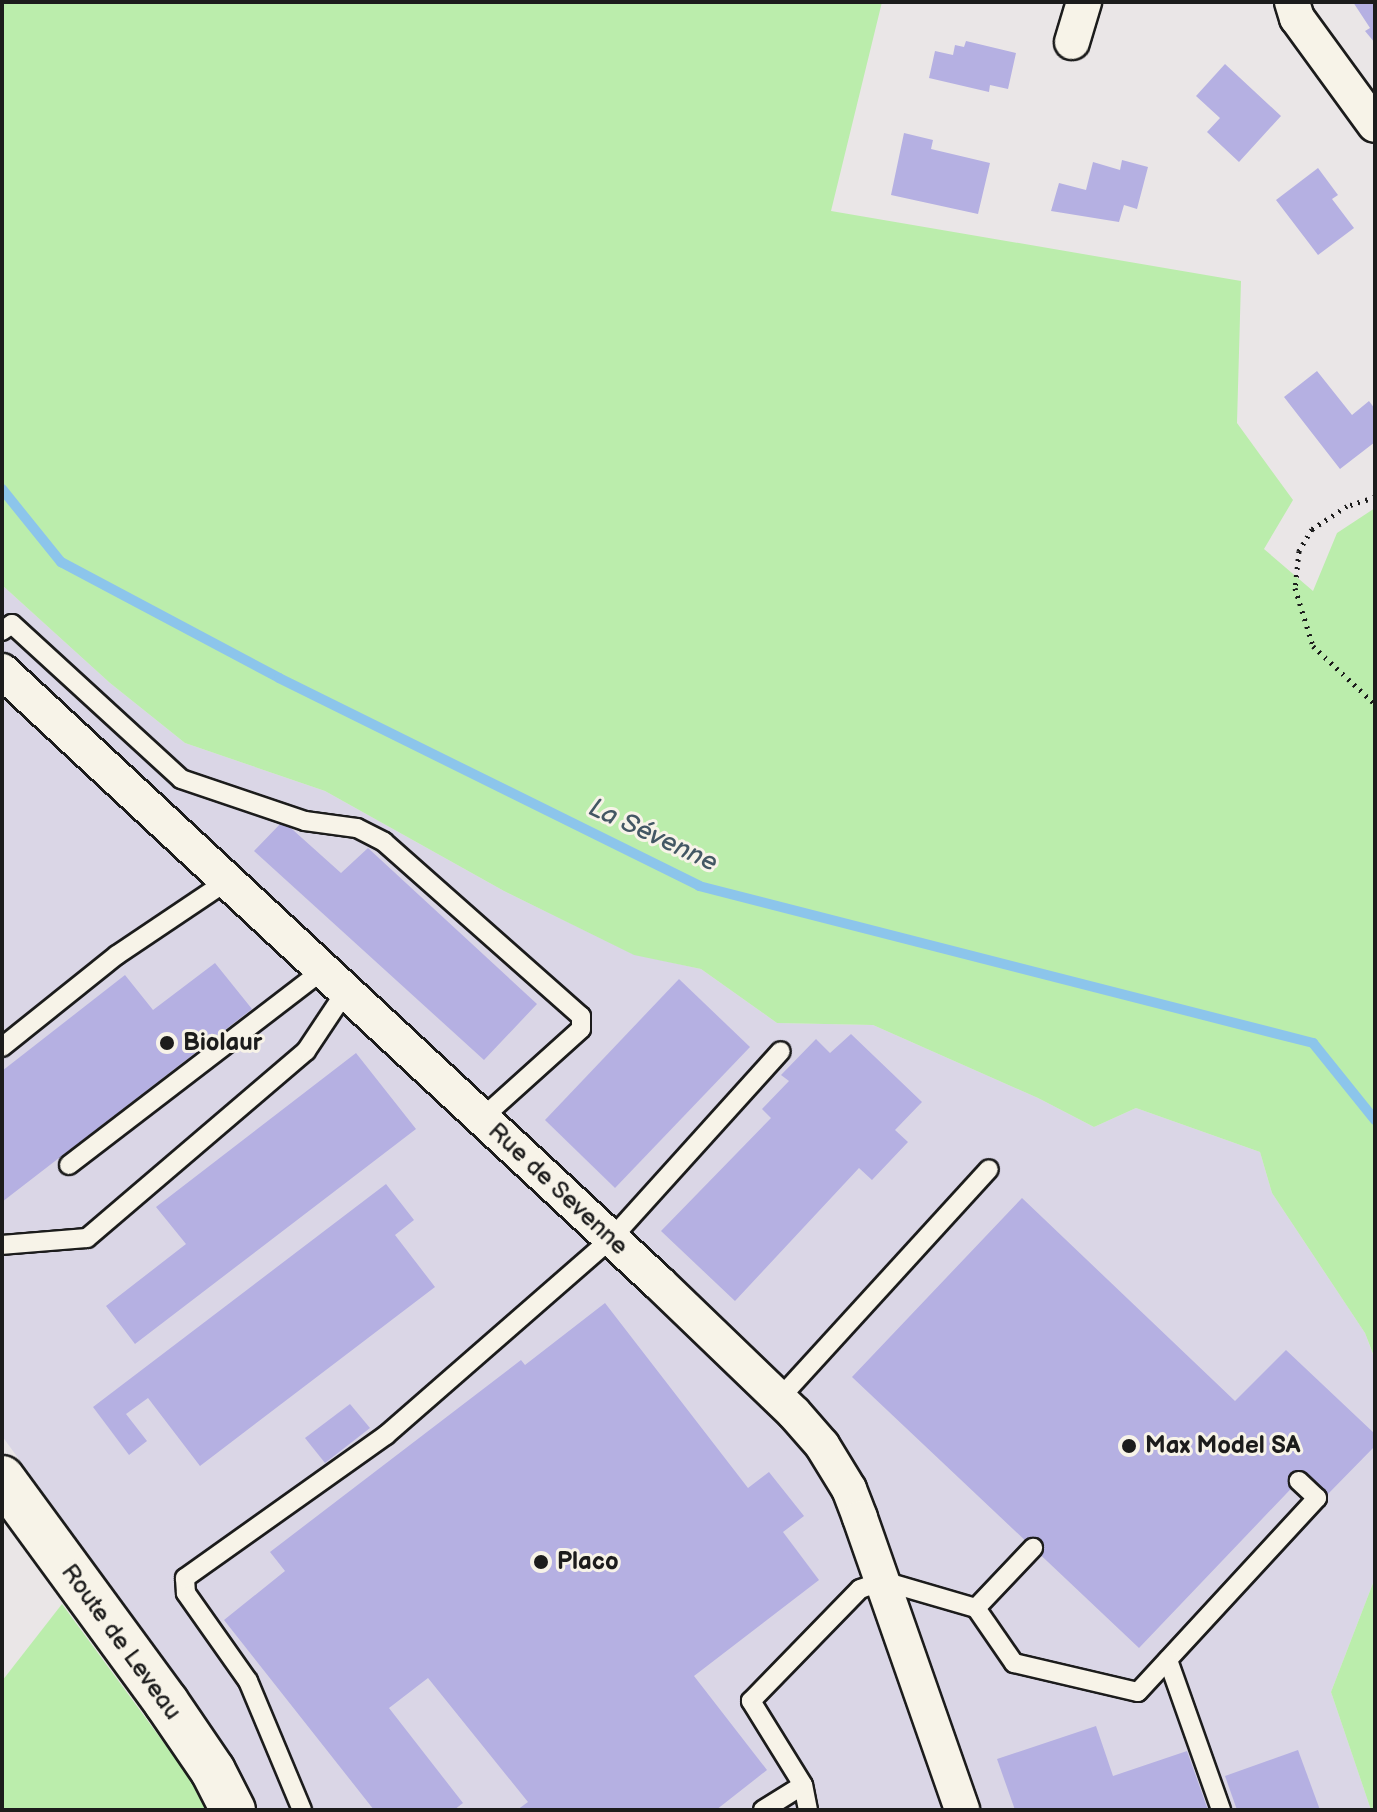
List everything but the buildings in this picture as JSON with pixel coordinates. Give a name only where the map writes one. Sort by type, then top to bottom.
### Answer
[{"type":"street","points":[[1072,42],[1084,2]]},
{"type":"street","points":[[1292,2],[1297,18],[1375,125]]},
{"type":"street","name":"Rue de Sevenne","points":[[2,671],[611,1239],[779,1399],[822,1445],[849,1489],[962,1810]]},
{"type":"street","name":"Route de Leveau","points":[[2,1478],[174,1714],[213,1771],[233,1810]]},
{"type":"lane","points":[[2,631],[12,624],[181,779],[305,821],[357,828],[384,842],[581,1016],[581,1029],[482,1118]]},
{"type":"lane","points":[[2,1047],[117,955],[227,881]]},
{"type":"lane","points":[[69,1165],[334,980]]},
{"type":"lane","points":[[2,1245],[87,1238],[306,1051],[334,980]]},
{"type":"lane","points":[[302,1810],[248,1681],[186,1593],[185,1578],[386,1435],[611,1239],[781,1051]]},
{"type":"lane","points":[[779,1399],[989,1169]]},
{"type":"lane","points":[[808,1810],[803,1785],[751,1701],[860,1589],[883,1581],[976,1608],[1014,1663],[1138,1692],[1317,1498],[1299,1481]]},
{"type":"lane","points":[[976,1608],[1033,1548]]},
{"type":"lane","points":[[1168,1660],[1221,1810]]},
{"type":"lane","points":[[763,1810],[803,1785]]},
{"type":"path","points":[[1375,497],[1347,506],[1312,529],[1299,551],[1295,588],[1313,646],[1375,704]]},
{"type":"shaded area","points":[[2,585],[110,683],[185,743],[325,791],[504,891],[633,954],[701,969],[777,1023],[873,1025],[1038,1098],[1094,1127],[1136,1108],[1260,1152],[1272,1193],[1365,1333],[1375,1360],[1375,1578],[1331,1692],[1371,1810],[249,1810],[153,1643],[2,1436]]},
{"type":"green space","points":[[2,2],[882,2],[831,211],[1241,281],[1237,423],[1293,500],[1264,549],[1313,591],[1337,533],[1375,508],[1375,1359],[1365,1333],[1272,1193],[1260,1152],[1136,1108],[1094,1127],[1038,1098],[873,1025],[777,1023],[701,969],[634,955],[504,891],[325,791],[185,743],[110,683],[2,585]]},
{"type":"green space","points":[[1375,1578],[1375,1810],[1371,1810],[1331,1692]]},
{"type":"green space","points":[[62,1604],[189,1777],[207,1810],[2,1810],[2,1681]]},
{"type":"waterway","name":"La Sévenne","points":[[2,489],[61,562],[279,678],[699,886],[1313,1043],[1375,1120]]},
{"type":"place","name":"Biolaur","points":[[167,1043]]},
{"type":"place","name":"Max Model SA","points":[[1129,1446]]},
{"type":"place","name":"Placo","points":[[541,1562]]}]
